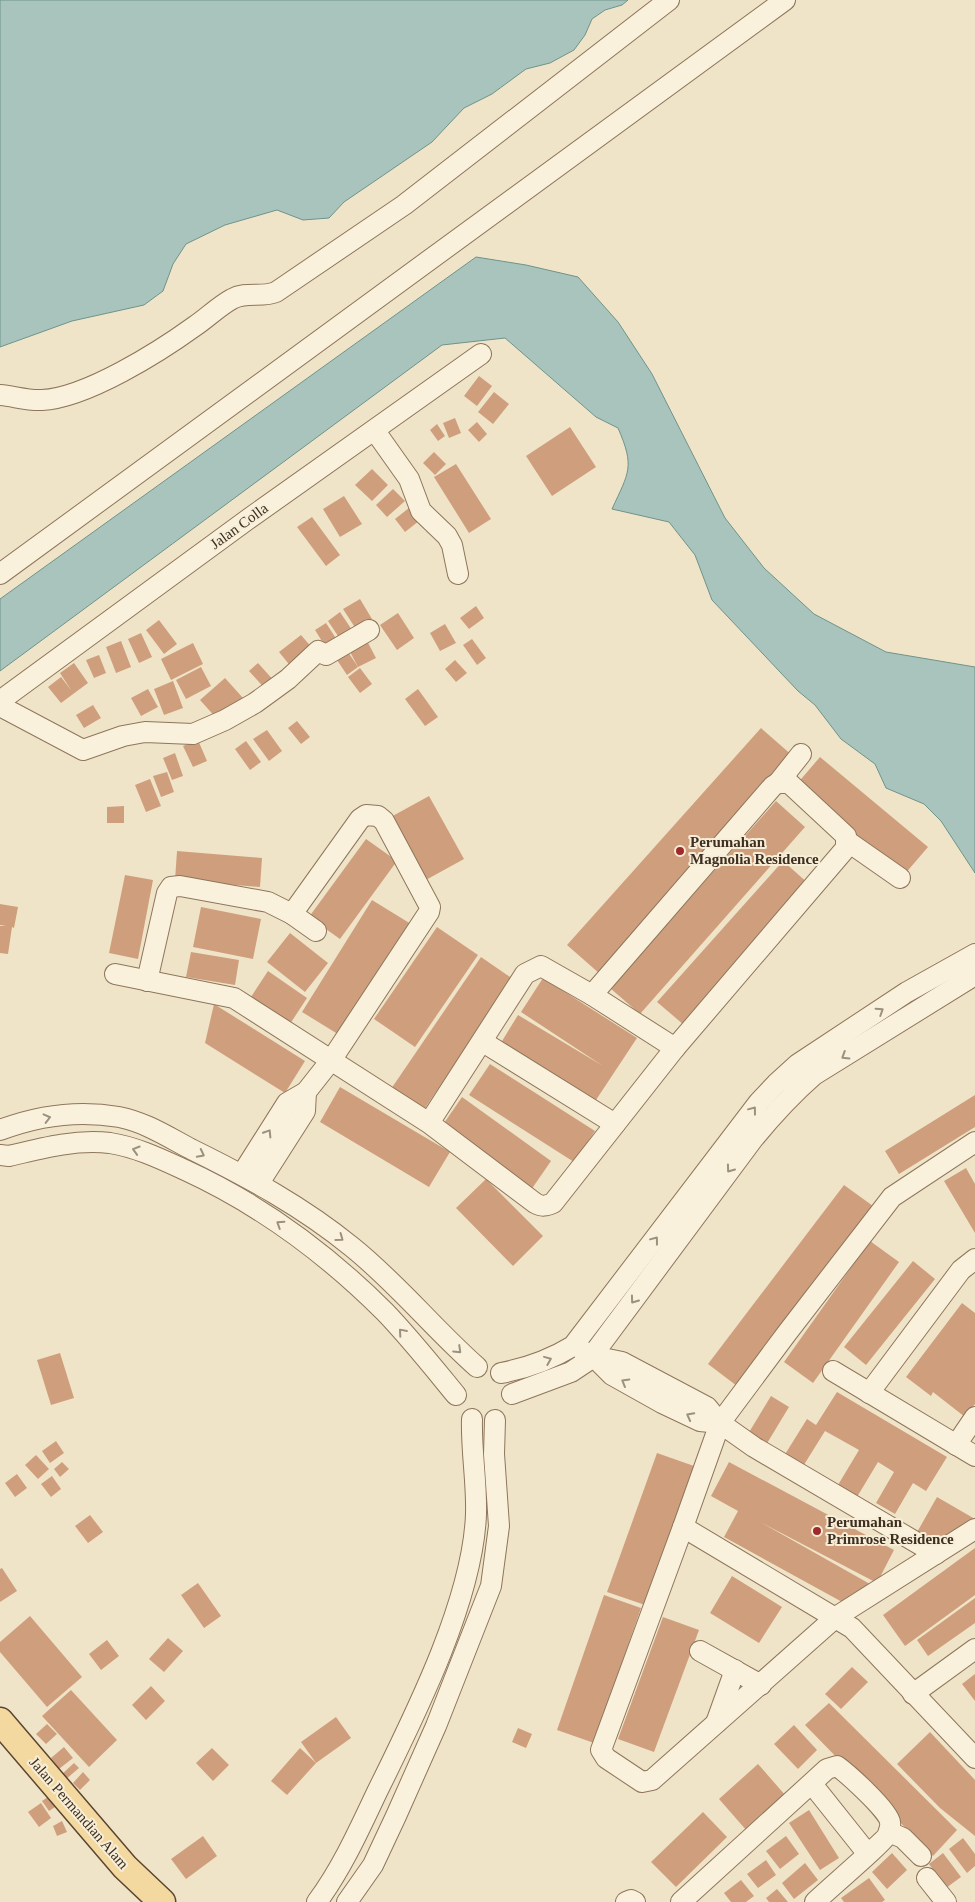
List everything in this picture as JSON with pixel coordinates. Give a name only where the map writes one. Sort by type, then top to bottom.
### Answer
[{"type":"main road","name":"Jalan Permandian Alam","points":[[0,1721],[125,1867],[162,1902]]},
{"type":"street","points":[[0,396],[40,400],[65,396],[138,363],[193,328],[232,299],[244,295],[268,296],[276,292],[404,205],[669,0]]},
{"type":"street","points":[[0,574],[785,0]]},
{"type":"street","name":"Jalan Colla","points":[[0,701],[247,520],[375,431],[410,402],[481,354]]},
{"type":"street","points":[[375,431],[409,480],[421,511],[447,536],[452,545],[458,574]]},
{"type":"street","points":[[0,706],[83,750],[123,736],[145,732],[193,734],[226,720],[255,703],[288,678],[318,651],[326,655],[369,630]]},
{"type":"street","points":[[592,995],[724,840],[778,783],[801,754]]},
{"type":"street","points":[[778,783],[789,783],[842,831],[847,841],[900,878]]},
{"type":"street","points":[[250,1179],[287,1103],[306,1092],[332,1059],[429,912],[430,907],[384,821],[378,816],[366,815],[360,819],[292,914]]},
{"type":"street","points":[[115,974],[234,998],[332,1059],[429,1123],[542,1206],[553,1203],[675,1048],[846,848],[847,841]]},
{"type":"street","points":[[147,981],[167,893],[171,886],[268,902],[292,914],[316,931]]},
{"type":"street","points":[[501,1373],[526,1369],[556,1356],[573,1346],[759,1102],[798,1064],[876,1013],[975,954]]},
{"type":"street","points":[[429,1123],[483,1042],[525,974],[529,970],[541,966],[592,995],[675,1048]]},
{"type":"street","points":[[512,1394],[571,1372],[593,1356],[752,1139],[781,1105],[814,1076],[975,975]]},
{"type":"street","points":[[483,1042],[615,1124]]},
{"type":"street","points":[[0,1130],[59,1115],[88,1114],[120,1118],[149,1127],[250,1179],[296,1206],[353,1247],[477,1367]]},
{"type":"street","points":[[0,1155],[9,1156],[80,1142],[110,1143],[150,1154],[228,1193],[298,1236],[385,1312],[456,1395]]},
{"type":"street","points":[[975,1142],[892,1197],[720,1423],[601,1750],[606,1758],[642,1782],[648,1782],[761,1685],[836,1617],[975,1529]]},
{"type":"street","points":[[869,1393],[961,1270],[975,1260]]},
{"type":"street","points":[[368,1297],[385,1278]]},
{"type":"street","points":[[573,1346],[593,1356],[622,1362],[707,1407],[720,1423],[754,1447],[936,1554]]},
{"type":"street","points":[[477,1367],[486,1367],[501,1373],[507,1378],[512,1394],[507,1409],[495,1420],[487,1422],[472,1419],[460,1409],[456,1395],[457,1388],[464,1375],[477,1367]]},
{"type":"street","points":[[833,1371],[975,1456]]},
{"type":"street","points":[[956,1445],[975,1418]]},
{"type":"street","points":[[317,1902],[336,1876],[402,1742],[451,1627],[468,1566],[476,1515],[472,1419]]},
{"type":"street","points":[[347,1902],[373,1865],[396,1816],[436,1726],[492,1586],[498,1552],[499,1526],[494,1454],[495,1420]]},
{"type":"street","points":[[683,1527],[852,1628],[975,1758]]},
{"type":"street","points":[[913,1694],[975,1649]]},
{"type":"street","points":[[700,1651],[761,1685]]},
{"type":"street","points":[[715,1725],[735,1670]]},
{"type":"street","points":[[689,1900],[826,1769],[837,1766],[873,1798],[890,1822],[889,1832],[886,1839],[867,1853],[814,1902]]},
{"type":"street","points":[[812,1784],[867,1853]]},
{"type":"street","points":[[889,1832],[903,1838],[921,1856]]},
{"type":"street","points":[[927,1878],[946,1902]]},
{"type":"street","points":[[626,1902],[635,1902]]},
{"type":"water","points":[[0,0],[628,0],[622,5],[605,10],[592,19],[585,35],[574,50],[550,63],[526,69],[492,94],[464,108],[432,142],[344,202],[329,218],[303,220],[277,210],[225,225],[186,244],[173,264],[163,291],[144,305],[72,321],[0,347]]},
{"type":"water","points":[[476,257],[526,265],[578,277],[618,322],[652,374],[725,518],[764,568],[814,614],[886,652],[975,667],[975,873],[941,821],[924,804],[886,788],[875,764],[841,739],[815,705],[798,691],[712,600],[695,555],[669,522],[612,509],[628,469],[627,452],[618,428],[596,417],[505,338],[442,345],[0,671],[0,599]]},
{"type":"building","points":[[479,376],[492,386],[477,406],[464,396]]},
{"type":"building","points":[[494,392],[509,404],[493,424],[478,412]]},
{"type":"building","points":[[455,418],[461,433],[449,438],[443,423]]},
{"type":"building","points":[[477,422],[487,434],[479,442],[468,430]]},
{"type":"building","points":[[437,424],[445,436],[438,441],[430,430]]},
{"type":"building","points":[[570,427],[596,467],[552,496],[526,456]]},
{"type":"building","points":[[434,452],[446,464],[435,475],[423,463]]},
{"type":"building","points":[[456,464],[491,519],[469,533],[434,477]]},
{"type":"building","points":[[372,469],[388,485],[372,501],[355,485]]},
{"type":"building","points":[[393,489],[405,501],[387,517],[376,505]]},
{"type":"building","points":[[344,496],[362,524],[340,537],[323,509]]},
{"type":"building","points":[[414,504],[424,517],[405,532],[395,519]]},
{"type":"building","points":[[312,517],[340,555],[326,566],[297,527]]},
{"type":"building","points":[[360,599],[372,619],[356,629],[343,609]]},
{"type":"building","points":[[476,606],[484,618],[469,629],[460,618]]},
{"type":"building","points":[[340,612],[354,633],[342,642],[328,621]]},
{"type":"building","points":[[398,613],[414,638],[397,650],[380,625]]},
{"type":"building","points":[[159,620],[177,644],[164,654],[146,630]]},
{"type":"building","points":[[326,623],[339,643],[328,651],[315,630]]},
{"type":"building","points":[[445,624],[456,643],[440,651],[430,633]]},
{"type":"building","points":[[141,633],[152,657],[139,663],[128,639]]},
{"type":"building","points":[[301,635],[314,650],[292,668],[279,652]]},
{"type":"building","points":[[365,637],[376,658],[358,667],[347,646]]},
{"type":"building","points":[[472,639],[486,658],[477,665],[463,645]]},
{"type":"building","points":[[121,641],[131,667],[116,673],[106,647]]},
{"type":"building","points":[[193,643],[203,664],[171,680],[161,659]]},
{"type":"building","points":[[344,646],[358,667],[347,675],[333,654]]},
{"type":"building","points":[[99,655],[106,673],[94,678],[86,660]]},
{"type":"building","points":[[455,660],[467,673],[456,682],[445,669]]},
{"type":"building","points":[[74,663],[88,683],[61,703],[48,687],[61,677],[71,690],[60,673]]},
{"type":"building","points":[[258,663],[276,683],[267,691],[249,671]]},
{"type":"building","points":[[201,667],[211,686],[186,699],[176,680]]},
{"type":"building","points":[[360,668],[372,684],[360,693],[348,677]]},
{"type":"building","points":[[225,678],[243,698],[218,720],[200,700]]},
{"type":"building","points":[[173,681],[183,708],[164,715],[154,689]]},
{"type":"building","points":[[148,689],[158,707],[141,716],[131,698]]},
{"type":"building","points":[[418,689],[438,717],[425,726],[405,699]]},
{"type":"building","points":[[93,705],[101,718],[84,728],[76,715]]},
{"type":"building","points":[[297,721],[310,737],[301,744],[288,728]]},
{"type":"building","name":"Perumahan Magnolia Residence","points":[[761,728],[794,757],[600,974],[567,945]]},
{"type":"building","points":[[267,730],[282,751],[269,761],[253,739]]},
{"type":"building","points":[[198,740],[207,761],[193,767],[183,746]]},
{"type":"building","points":[[246,741],[261,762],[250,770],[235,749]]},
{"type":"building","points":[[175,753],[183,776],[172,780],[163,758]]},
{"type":"building","name":"Perumahan Magnolia Residence","points":[[820,757],[928,847],[904,875],[796,785]]},
{"type":"building","points":[[167,772],[174,792],[161,797],[153,776]]},
{"type":"building","points":[[150,779],[161,806],[146,812],[135,785]]},
{"type":"building","points":[[429,796],[464,859],[424,881],[389,818]]},
{"type":"building","name":"Perumahan Magnolia Residence","points":[[776,801],[805,827],[640,1014],[610,988]]},
{"type":"building","points":[[124,806],[124,823],[107,823],[107,807]]},
{"type":"building","points":[[366,839],[397,861],[340,939],[309,917]]},
{"type":"building","points":[[177,851],[262,858],[260,887],[175,880]]},
{"type":"building","name":"Perumahan Magnolia Residence","points":[[783,861],[809,884],[684,1025],[657,1002]]},
{"type":"building","points":[[125,875],[153,880],[138,959],[109,953]]},
{"type":"building","points":[[372,900],[411,924],[341,1036],[302,1012]]},
{"type":"building","points":[[0,904],[18,907],[14,928],[12,927],[8,954],[0,953],[0,926],[6,926],[0,925]]},
{"type":"building","points":[[201,907],[261,919],[253,959],[193,947]]},
{"type":"building","points":[[437,927],[478,955],[415,1047],[374,1019]]},
{"type":"building","points":[[290,933],[328,963],[305,992],[267,962]]},
{"type":"building","points":[[191,952],[239,960],[235,985],[186,977]]},
{"type":"building","points":[[481,957],[513,979],[423,1111],[391,1089]]},
{"type":"building","points":[[268,971],[307,998],[288,1027],[249,1000]]},
{"type":"building","points":[[543,978],[637,1038],[594,1103],[499,1046],[518,1015],[603,1066],[521,1012]]},
{"type":"building","points":[[214,1004],[305,1061],[285,1093],[205,1043]]},
{"type":"building","points":[[490,1064],[595,1131],[574,1162],[469,1095]]},
{"type":"building","points":[[340,1087],[450,1152],[429,1187],[320,1122]]},
{"type":"building","points":[[975,1095],[975,1127],[899,1174],[885,1151]]},
{"type":"building","points":[[462,1097],[551,1161],[531,1190],[442,1126]]},
{"type":"building","points":[[966,1168],[975,1184],[975,1233],[944,1181]]},
{"type":"building","points":[[486,1179],[543,1236],[513,1266],[456,1208]]},
{"type":"building","points":[[844,1185],[873,1206],[737,1386],[708,1364]]},
{"type":"building","points":[[870,1241],[899,1262],[813,1383],[784,1362]]},
{"type":"building","points":[[913,1261],[935,1279],[866,1365],[844,1347]]},
{"type":"building","points":[[962,1303],[975,1313],[975,1404],[965,1417],[933,1392],[931,1396],[906,1377]]},
{"type":"building","points":[[60,1353],[74,1398],[51,1405],[37,1360]]},
{"type":"building","points":[[837,1392],[947,1457],[926,1491],[913,1483],[895,1514],[876,1503],[894,1472],[878,1462],[857,1497],[838,1485],[859,1450],[825,1431],[802,1468],[784,1456],[807,1419],[816,1425]]},
{"type":"building","points":[[771,1396],[789,1407],[766,1445],[748,1434]]},
{"type":"building","points":[[56,1441],[64,1453],[50,1463],[42,1451]]},
{"type":"building","points":[[657,1453],[694,1466],[645,1605],[607,1592]]},
{"type":"building","points":[[36,1455],[49,1469],[38,1479],[25,1465]]},
{"type":"building","points":[[62,1462],[69,1469],[60,1477],[54,1469]]},
{"type":"building","name":"Perumahan Primrose Residence","points":[[729,1462],[894,1550],[877,1583],[762,1523],[870,1584],[844,1603],[724,1537],[738,1511],[711,1496]]},
{"type":"building","points":[[17,1474],[27,1488],[15,1497],[5,1483]]},
{"type":"building","points":[[52,1476],[61,1489],[51,1497],[41,1484]]},
{"type":"building","name":"Perumahan Primrose Residence","points":[[937,1497],[975,1519],[936,1546],[916,1534]]},
{"type":"building","points":[[90,1515],[103,1532],[88,1543],[75,1526]]},
{"type":"building","name":"Perumahan Primrose Residence","points":[[975,1548],[975,1595],[905,1646],[883,1615]]},
{"type":"building","points":[[2,1568],[17,1591],[0,1602],[0,1569]]},
{"type":"building","points":[[732,1576],[782,1607],[759,1643],[710,1613]]},
{"type":"building","points":[[198,1583],[221,1616],[204,1628],[181,1595]]},
{"type":"building","points":[[604,1595],[641,1608],[594,1743],[557,1730]]},
{"type":"building","points":[[975,1598],[975,1623],[928,1656],[917,1640]]},
{"type":"building","points":[[30,1616],[82,1677],[47,1707],[0,1652],[0,1642]]},
{"type":"building","points":[[663,1617],[699,1630],[654,1752],[618,1739]]},
{"type":"building","points":[[168,1638],[183,1651],[164,1672],[149,1659]]},
{"type":"building","points":[[107,1640],[119,1656],[101,1670],[89,1654]]},
{"type":"building","points":[[852,1667],[868,1682],[841,1709],[825,1694]]},
{"type":"building","points":[[975,1674],[975,1701],[962,1684]]},
{"type":"building","points":[[151,1686],[165,1701],[146,1720],[132,1705]]},
{"type":"building","points":[[71,1690],[117,1740],[89,1767],[42,1716]]},
{"type":"building","points":[[829,1703],[957,1830],[933,1856],[805,1725]]},
{"type":"building","points":[[336,1717],[351,1738],[316,1763],[301,1742]]},
{"type":"building","points":[[47,1724],[57,1734],[46,1744],[36,1734]]},
{"type":"building","points":[[794,1725],[817,1750],[798,1769],[774,1744]]},
{"type":"building","points":[[518,1728],[532,1734],[526,1748],[512,1742]]},
{"type":"building","points":[[930,1732],[975,1780],[975,1836],[940,1808],[897,1764]]},
{"type":"building","points":[[64,1747],[73,1758],[59,1769],[51,1758]]},
{"type":"building","points":[[212,1748],[229,1765],[213,1781],[196,1763]]},
{"type":"building","points":[[300,1748],[316,1763],[287,1795],[271,1781]]},
{"type":"building","points":[[74,1763],[79,1768],[65,1780],[61,1775]]},
{"type":"building","points":[[758,1764],[786,1796],[747,1831],[719,1799]]},
{"type":"building","points":[[83,1772],[90,1780],[80,1790],[73,1783]]},
{"type":"building","points":[[51,1795],[58,1805],[49,1811],[42,1801]]},
{"type":"building","points":[[41,1803],[51,1818],[39,1827],[28,1812]]},
{"type":"building","points":[[809,1810],[839,1858],[820,1870],[789,1823]]},
{"type":"building","points":[[703,1812],[727,1837],[676,1887],[651,1862]]},
{"type":"building","points":[[62,1821],[67,1832],[57,1836],[53,1826]]},
{"type":"building","points":[[203,1836],[217,1856],[186,1879],[171,1859]]},
{"type":"building","points":[[786,1836],[799,1854],[780,1869],[766,1851]]},
{"type":"building","points":[[963,1838],[975,1854],[975,1866],[967,1873],[949,1849]]},
{"type":"building","points":[[892,1853],[907,1870],[887,1889],[872,1872]]},
{"type":"building","points":[[943,1853],[961,1877],[946,1888],[929,1864]]},
{"type":"building","points":[[766,1860],[776,1875],[758,1888],[747,1874]]},
{"type":"building","points":[[805,1863],[818,1880],[794,1899],[782,1883]]},
{"type":"building","points":[[869,1878],[885,1900],[882,1902],[844,1902],[841,1898]]},
{"type":"building","points":[[741,1880],[754,1896],[746,1902],[731,1902],[724,1893]]},
{"type":"building","points":[[777,1889],[788,1902],[769,1902],[766,1898]]},
{"type":"place","name":"Perumahan Magnolia Residence","points":[[680,851]]},
{"type":"place","name":"Perumahan Primrose Residence","points":[[817,1531]]}]
